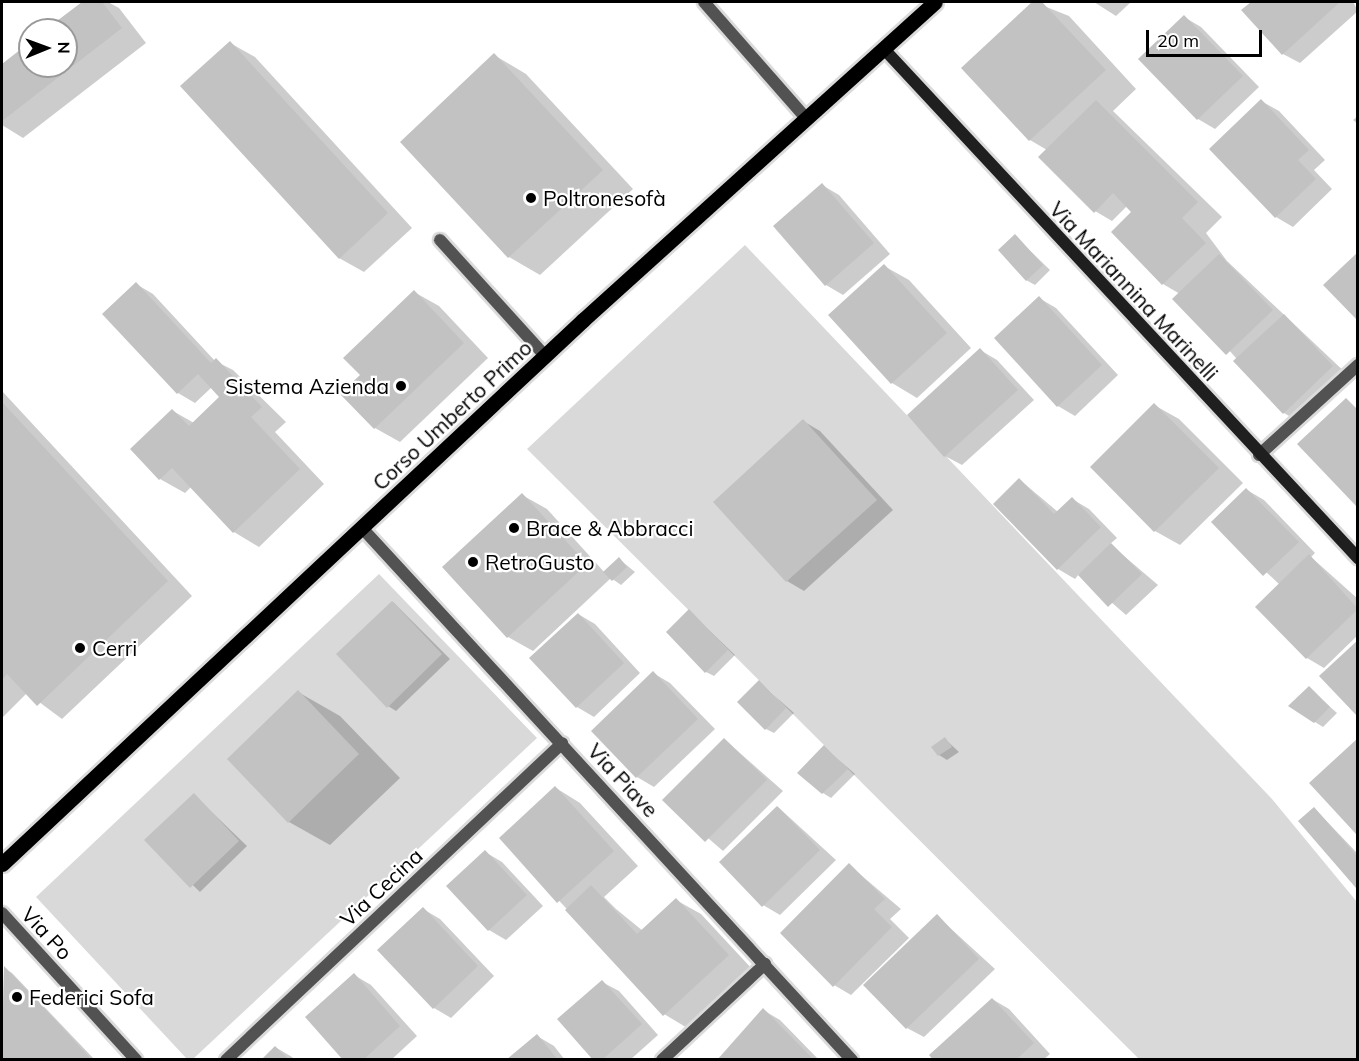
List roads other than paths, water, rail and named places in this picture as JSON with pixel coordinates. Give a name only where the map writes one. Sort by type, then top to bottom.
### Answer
[{"type":"main road","name":"Corso Umberto Primo","points":[[2,864],[363,529],[545,356],[935,2]]},
{"type":"street","points":[[704,2],[806,118]]},
{"type":"street","name":"Via Mariannina Marinelli","points":[[884,49],[1259,455],[1358,558]]},
{"type":"street","points":[[440,240],[545,356]]},
{"type":"street","points":[[1259,455],[1358,365]]},
{"type":"street","name":"Via Piave","points":[[363,529],[852,1059]]},
{"type":"street","name":"Via Cecina","points":[[226,1059],[562,743]]},
{"type":"street","name":"Via Po","points":[[2,913],[136,1059]]},
{"type":"street","points":[[662,1059],[765,964]]},
{"type":"place","name":"Poltronesofà","points":[[531,198]]},
{"type":"place","name":"Sistema Azienda","points":[[401,386]]},
{"type":"place","name":"Brace & Abbracci","points":[[514,528]]},
{"type":"place","name":"RetroGusto","points":[[473,562]]},
{"type":"place","name":"Cerri","points":[[80,648]]},
{"type":"place","name":"Federici Sofa","points":[[17,997]]}]
